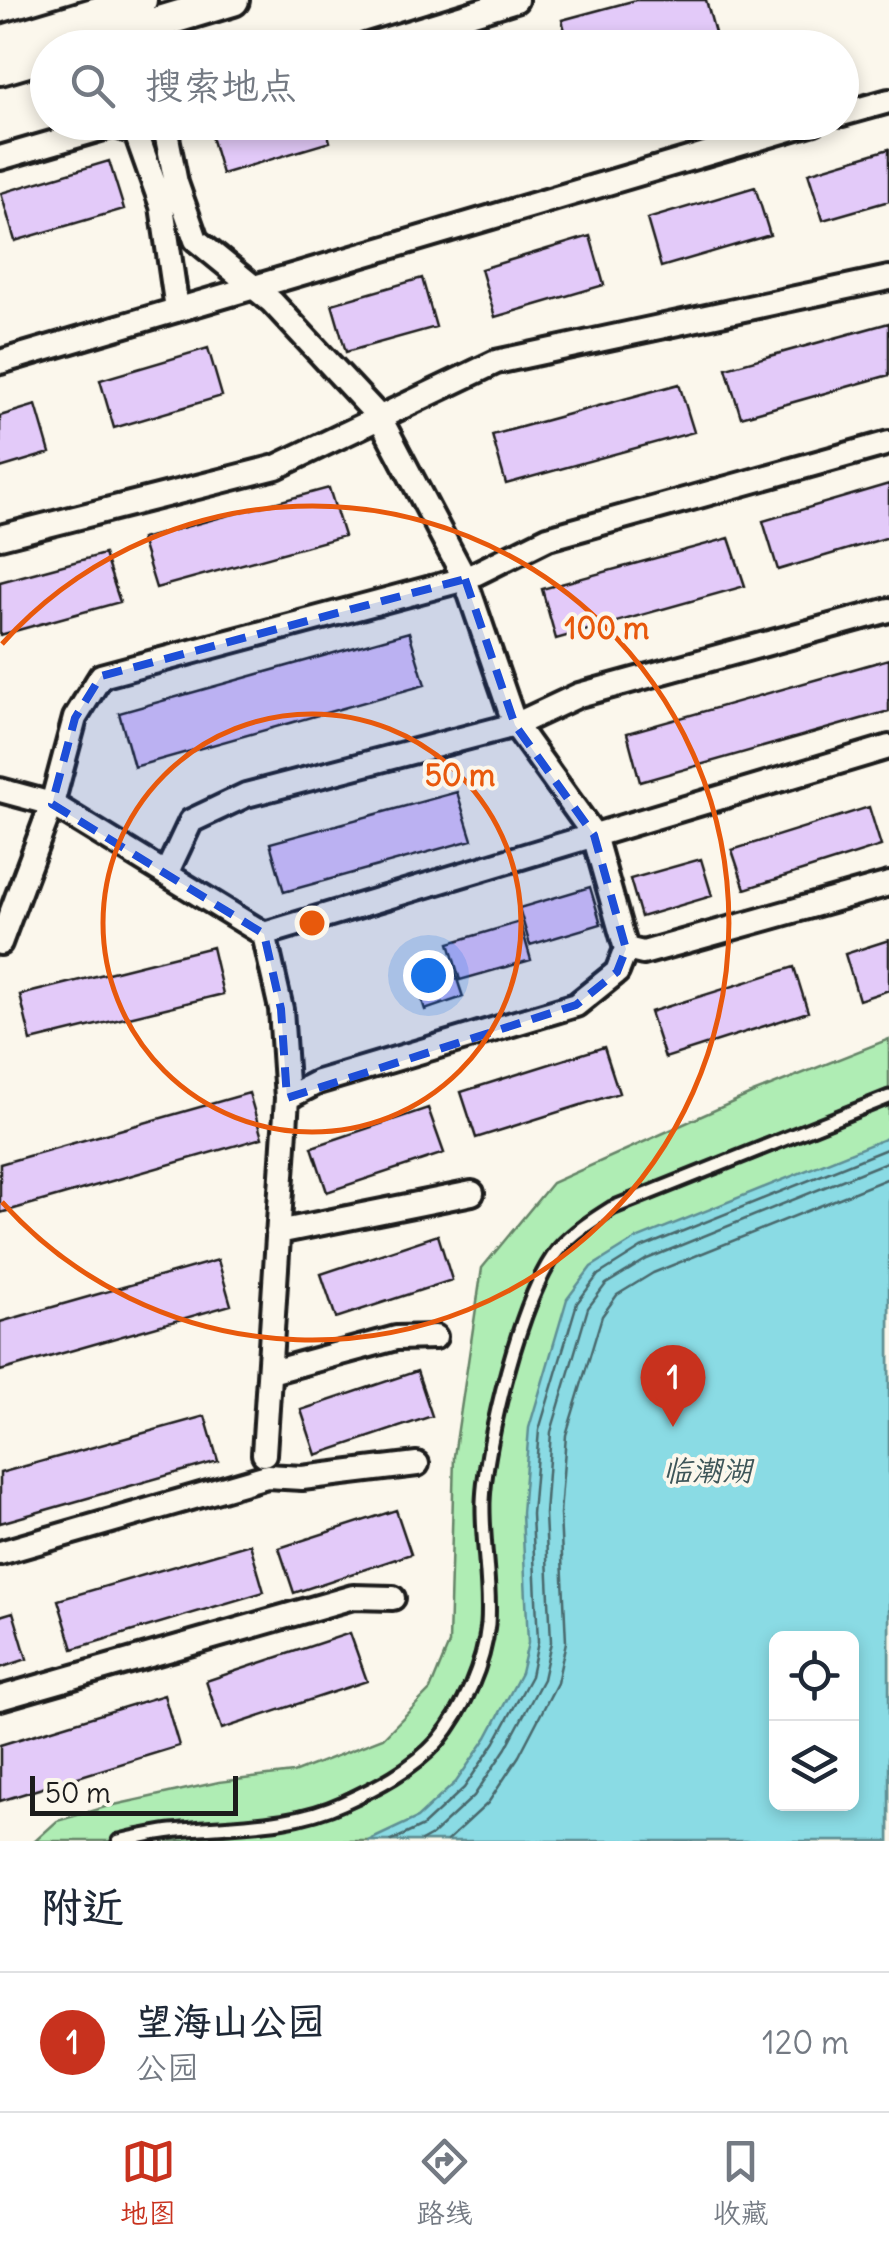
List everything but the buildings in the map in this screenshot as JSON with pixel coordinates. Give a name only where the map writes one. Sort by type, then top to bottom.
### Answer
[{"type":"street","points":[[41,30],[142,0]]},
{"type":"street","points":[[133,30],[233,0]]},
{"type":"street","points":[[417,30],[516,0]]},
{"type":"street","points":[[0,42],[30,33]]},
{"type":"street","points":[[0,69],[30,60]]},
{"type":"street","points":[[859,109],[889,100]]},
{"type":"street","points":[[0,158],[62,140]]},
{"type":"street","points":[[138,140],[162,206],[177,309]]},
{"type":"street","points":[[168,140],[176,183],[196,240],[272,302],[380,418],[465,579],[515,725],[594,835],[626,949],[617,972],[576,1005],[318,1082],[287,1098]]},
{"type":"street","points":[[0,362],[752,140]]},
{"type":"street","points":[[0,537],[276,467],[496,362],[889,278]]},
{"type":"street","points":[[0,944],[52,804],[75,718],[101,676],[465,579],[548,538],[889,443]]},
{"type":"street","points":[[166,874],[190,822],[246,794],[515,725],[579,694],[889,610]]},
{"type":"street","points":[[264,934],[889,747]]},
{"type":"street","points":[[0,790],[52,804],[264,934],[281,1008],[287,1098],[264,1454]]},
{"type":"street","points":[[626,949],[642,952],[889,884]]},
{"type":"street","points":[[278,1232],[472,1193]]},
{"type":"street","points":[[270,1372],[396,1338],[435,1336]]},
{"type":"street","points":[[0,1552],[266,1476],[302,1478],[417,1464]]},
{"type":"street","points":[[0,1698],[353,1597],[393,1598]]},
{"type":"lane","points":[[120,1841],[168,1831],[276,1823],[340,1805],[397,1775],[437,1742],[463,1702],[479,1666],[488,1624],[483,1501],[490,1450],[506,1377],[534,1291],[557,1252],[583,1227],[612,1208],[889,1096]]},
{"type":"highlighted area","points":[[465,579],[515,725],[594,835],[626,949],[617,972],[576,1005],[287,1098],[281,1009],[264,934],[52,804],[75,718],[101,676]]},
{"type":"green space","name":"临潮湖","points":[[889,1039],[889,1841],[35,1841],[57,1821],[105,1807],[219,1782],[293,1773],[383,1738],[430,1690],[449,1644],[454,1456],[482,1268],[552,1183],[753,1093]]},
{"type":"water","name":"临潮湖","points":[[889,1137],[889,1841],[368,1841],[417,1818],[456,1782],[487,1737],[521,1673],[528,1643],[522,1513],[529,1428],[567,1299],[591,1267],[636,1239]]},
{"type":"place","name":"望海山公园","points":[[673,1427]]}]
